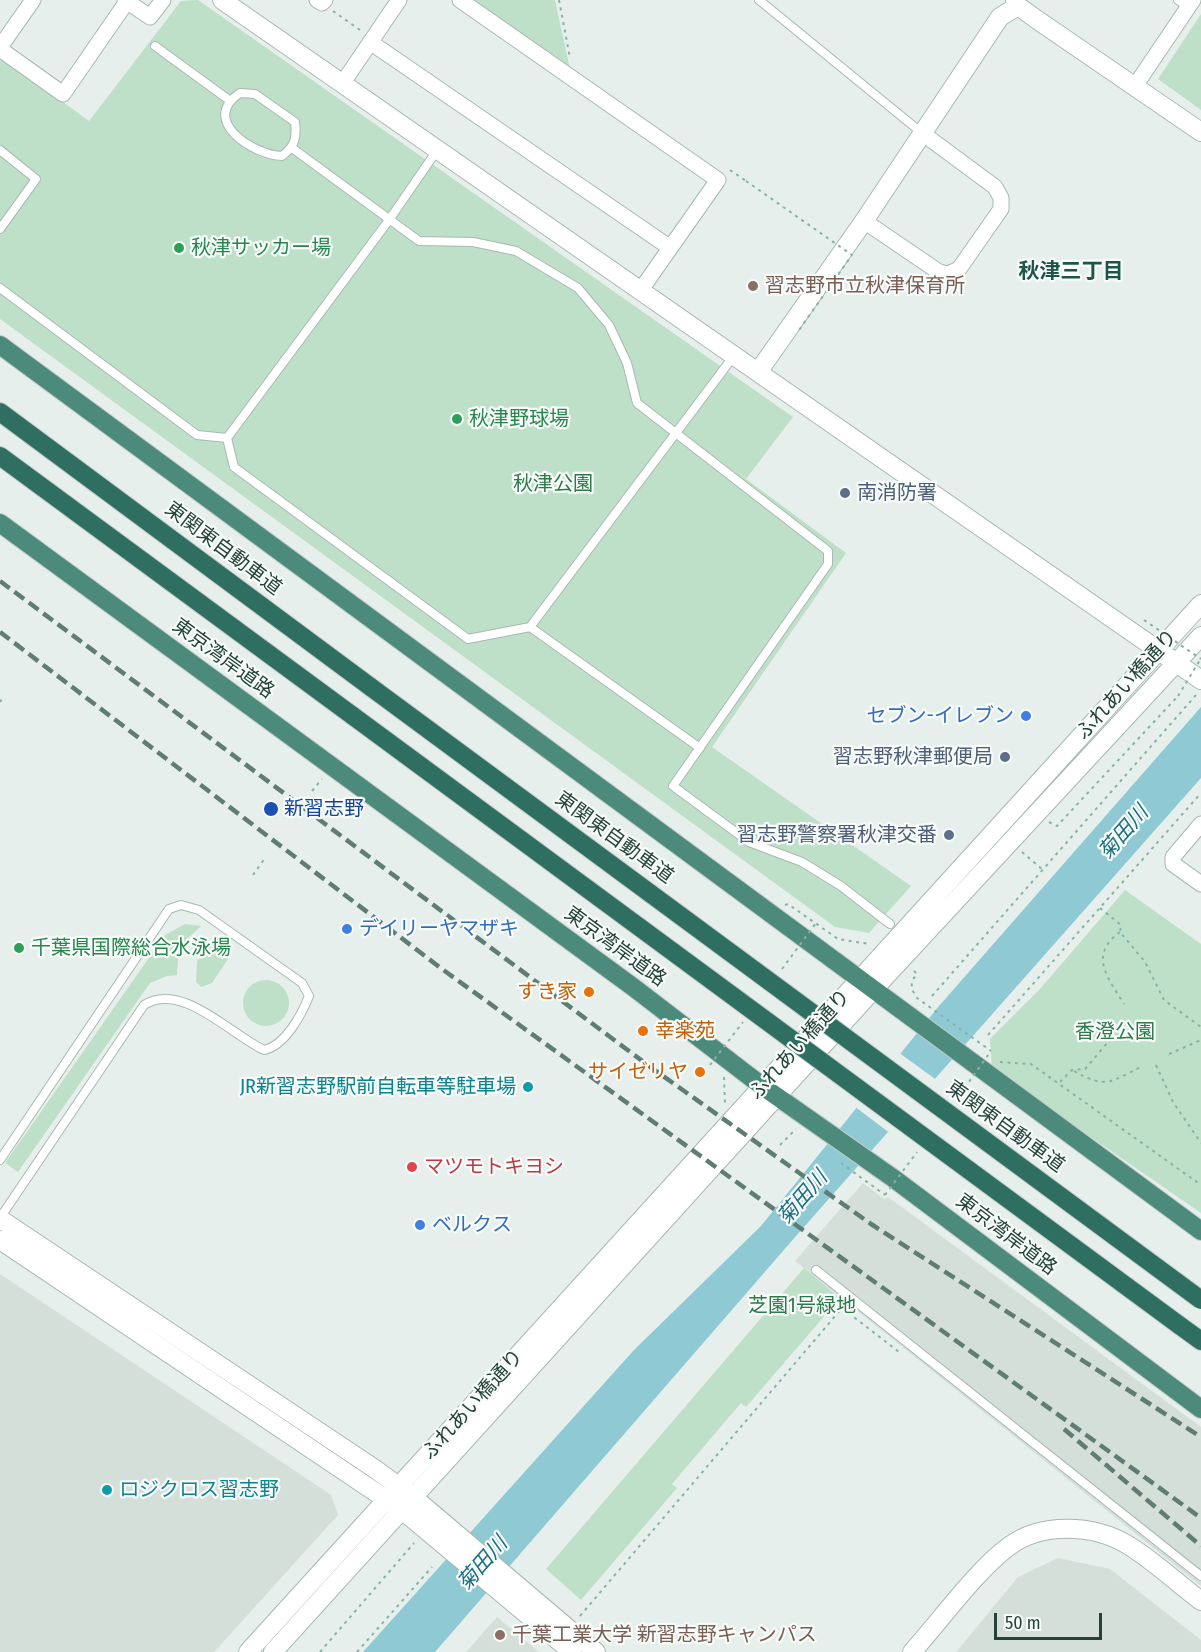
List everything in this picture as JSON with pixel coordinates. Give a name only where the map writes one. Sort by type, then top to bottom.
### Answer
[{"type":"highway","points":[[0,345],[1201,1231]]},
{"type":"highway","name":"東関東自動車道","points":[[0,412],[1201,1300]]},
{"type":"highway","points":[[0,456],[1201,1341]]},
{"type":"highway","name":"東京湾岸道路","points":[[0,523],[633,987],[762,1086],[893,1178],[1201,1409]]},
{"type":"street","points":[[33,0],[0,48],[63,94],[127,0],[150,17],[163,0]]},
{"type":"street","points":[[223,0],[1135,636],[1160,649],[1178,662],[1200,686]]},
{"type":"street","points":[[342,84],[399,0]]},
{"type":"street","points":[[460,0],[718,180],[640,291]]},
{"type":"street","points":[[1135,86],[1186,2]]},
{"type":"street","points":[[758,372],[864,221],[1000,17],[1016,3],[1201,132]]},
{"type":"street","points":[[370,42],[669,247]]},
{"type":"street","points":[[864,221],[939,272],[948,274],[959,269],[1001,209],[1001,198],[995,187],[922,134]]},
{"type":"street","name":"ふれあい橋通り","points":[[400,1499],[778,1097],[866,985],[1201,604]]},
{"type":"street","name":"ふれあい橋通り","points":[[400,1499],[762,1086],[866,985],[1201,636]]},
{"type":"street","points":[[1201,824],[1173,857],[1173,864],[1201,884]]},
{"type":"street","points":[[0,1219],[400,1499],[515,1595],[564,1642],[596,1652]]},
{"type":"street","points":[[0,1240],[400,1499]]},
{"type":"street","points":[[248,1652],[400,1499]]},
{"type":"street","points":[[273,1652],[400,1499]]},
{"type":"street","points":[[912,1652],[1009,1546],[1032,1535],[1061,1527],[1101,1533],[1128,1545],[1201,1601]]},
{"type":"lane","points":[[759,0],[922,134]]},
{"type":"lane","points":[[155,46],[229,100]]},
{"type":"lane","points":[[240,93],[255,94],[295,122],[297,136],[292,148],[282,156],[265,156],[227,128],[223,115],[229,100],[240,93]]},
{"type":"lane","points":[[292,148],[419,241],[473,242],[516,251],[578,288],[609,324],[627,363],[637,403],[828,551],[828,564],[673,786],[749,842],[802,862],[841,886],[890,924]]},
{"type":"lane","points":[[227,438],[389,220],[438,149]]},
{"type":"lane","points":[[0,150],[36,179],[0,229]]},
{"type":"lane","points":[[0,288],[197,435],[227,438]]},
{"type":"lane","points":[[227,438],[234,467],[468,639],[530,627],[673,433],[734,355]]},
{"type":"lane","points":[[530,627],[700,748]]},
{"type":"lane","points":[[0,1160],[169,909],[182,905],[199,910],[302,983],[309,996],[304,1008],[285,1036],[273,1048],[264,1050],[192,1006],[168,997],[154,998],[144,1005],[0,1219]]},
{"type":"lane","points":[[816,1270],[1201,1576]]},
{"type":"path","points":[[559,0],[574,78]]},
{"type":"path","points":[[322,1],[360,30]]},
{"type":"path","points":[[746,181],[852,255],[799,330]]},
{"type":"path","points":[[1047,821],[1057,826],[1178,696],[1201,659],[1144,620]]},
{"type":"path","points":[[932,996],[1200,686]]},
{"type":"path","points":[[0,702],[4,696]]},
{"type":"path","points":[[312,791],[324,776]]},
{"type":"path","points":[[988,1035],[1201,793]]},
{"type":"path","points":[[1020,850],[1043,870]]},
{"type":"path","points":[[253,875],[265,858]]},
{"type":"path","points":[[781,907],[788,904],[838,939],[871,945]]},
{"type":"path","points":[[1100,908],[1121,925],[1120,932],[1107,942],[1102,957],[1105,972],[1124,1004]]},
{"type":"path","points":[[1120,932],[1145,962],[1164,1000],[1201,1027]]},
{"type":"path","points":[[912,969],[917,974],[911,981],[911,989],[917,998],[992,1051]]},
{"type":"path","points":[[1059,1083],[1072,1070],[1085,1069],[1108,1042],[1118,1035]]},
{"type":"path","points":[[1169,1054],[1201,1040]]},
{"type":"path","points":[[994,1063],[1031,1064],[1201,1185]]},
{"type":"path","points":[[710,1065],[724,1077],[724,1103],[730,1105]]},
{"type":"path","points":[[1156,1065],[1178,1110],[1201,1143]]},
{"type":"path","points":[[1072,1070],[1094,1082],[1107,1083],[1143,1066]]},
{"type":"path","points":[[780,1145],[795,1129],[804,1135]]},
{"type":"path","points":[[840,1162],[885,1196]]},
{"type":"path","points":[[564,1642],[842,1308],[907,1358]]},
{"type":"path","points":[[320,1652],[417,1539]]},
{"type":"path","points":[[357,1652],[432,1567]]},
{"type":"shaded area","points":[[863,1183],[884,1199],[888,1197],[1201,1427],[1201,1586],[795,1261]]},
{"type":"shaded area","points":[[0,1274],[331,1495],[338,1515],[214,1652],[0,1652]]},
{"type":"shaded area","points":[[1058,1558],[1110,1569],[1201,1640],[1201,1652],[956,1652],[1018,1577]]},
{"type":"shaded area","name":"千葉工業大学 新習志野キャンパス","points":[[497,1617],[539,1652],[466,1652]]},
{"type":"green space","name":"秋津公園","points":[[198,0],[793,417],[746,479],[846,553],[712,747],[911,886],[869,933],[835,927],[0,319],[0,56],[89,121],[181,1]]},
{"type":"green space","points":[[472,0],[555,0],[570,69]]},
{"type":"green space","points":[[1201,14],[1201,110],[1158,79]]},
{"type":"green space","name":"香澄公園","points":[[1125,890],[1201,944],[1201,1213],[992,1069],[990,1039],[1040,989]]},
{"type":"green space","points":[[185,924],[201,926],[179,947],[177,975],[167,976],[150,983],[18,1172],[5,1163],[165,935]]},
{"type":"green space","points":[[224,944],[228,947],[230,956],[212,983],[201,987],[196,982],[197,961],[211,947]]},
{"type":"green space","points":[[266,980],[282,987],[289,1003],[282,1019],[266,1026],[250,1019],[243,1003],[250,987]]},
{"type":"green space","name":"芝園1号緑地","points":[[804,1268],[840,1298],[746,1407],[741,1403],[672,1484],[677,1488],[581,1600],[546,1569]]},
{"type":"water","name":"菊田川","points":[[1201,707],[1201,778],[796,1236],[435,1652],[363,1652],[634,1350],[761,1226],[939,1006]]},
{"type":"pier","points":[[898,1052],[938,1081],[891,1134],[854,1106]]},
{"type":"railway","points":[[0,581],[649,1066],[871,1224],[1201,1437]]},
{"type":"railway","points":[[0,632],[442,969],[1201,1518]]},
{"type":"railway","points":[[1064,1429],[1201,1546]]},
{"type":"place","name":"秋津サッカー場","points":[[179,248]]},
{"type":"place","name":"習志野市立秋津保育所","points":[[753,286]]},
{"type":"place","name":"秋津野球場","points":[[457,419]]},
{"type":"place","name":"南消防署","points":[[845,493]]},
{"type":"place","name":"セブン-イレブン","points":[[1026,716]]},
{"type":"place","name":"習志野秋津郵便局","points":[[1005,757]]},
{"type":"place","name":"新習志野","points":[[271,809]]},
{"type":"place","name":"習志野警察署秋津交番","points":[[949,835]]},
{"type":"place","name":"デイリーヤマザキ","points":[[347,929]]},
{"type":"place","name":"千葉県国際総合水泳場","points":[[19,948]]},
{"type":"place","name":"すき家","points":[[589,992]]},
{"type":"place","name":"幸楽苑","points":[[643,1031]]},
{"type":"place","name":"サイゼリヤ","points":[[700,1072]]},
{"type":"place","name":"JR新習志野駅前自転車等駐車場","points":[[528,1087]]},
{"type":"place","name":"マツモトキヨシ","points":[[412,1167]]},
{"type":"place","name":"ベルクス","points":[[420,1225]]},
{"type":"place","name":"ロジクロス習志野","points":[[107,1490]]},
{"type":"place","name":"千葉工業大学 新習志野キャンパス","points":[[500,1635]]},
{"type":"district","name":"秋津三丁目","points":[[1071,272]]}]
